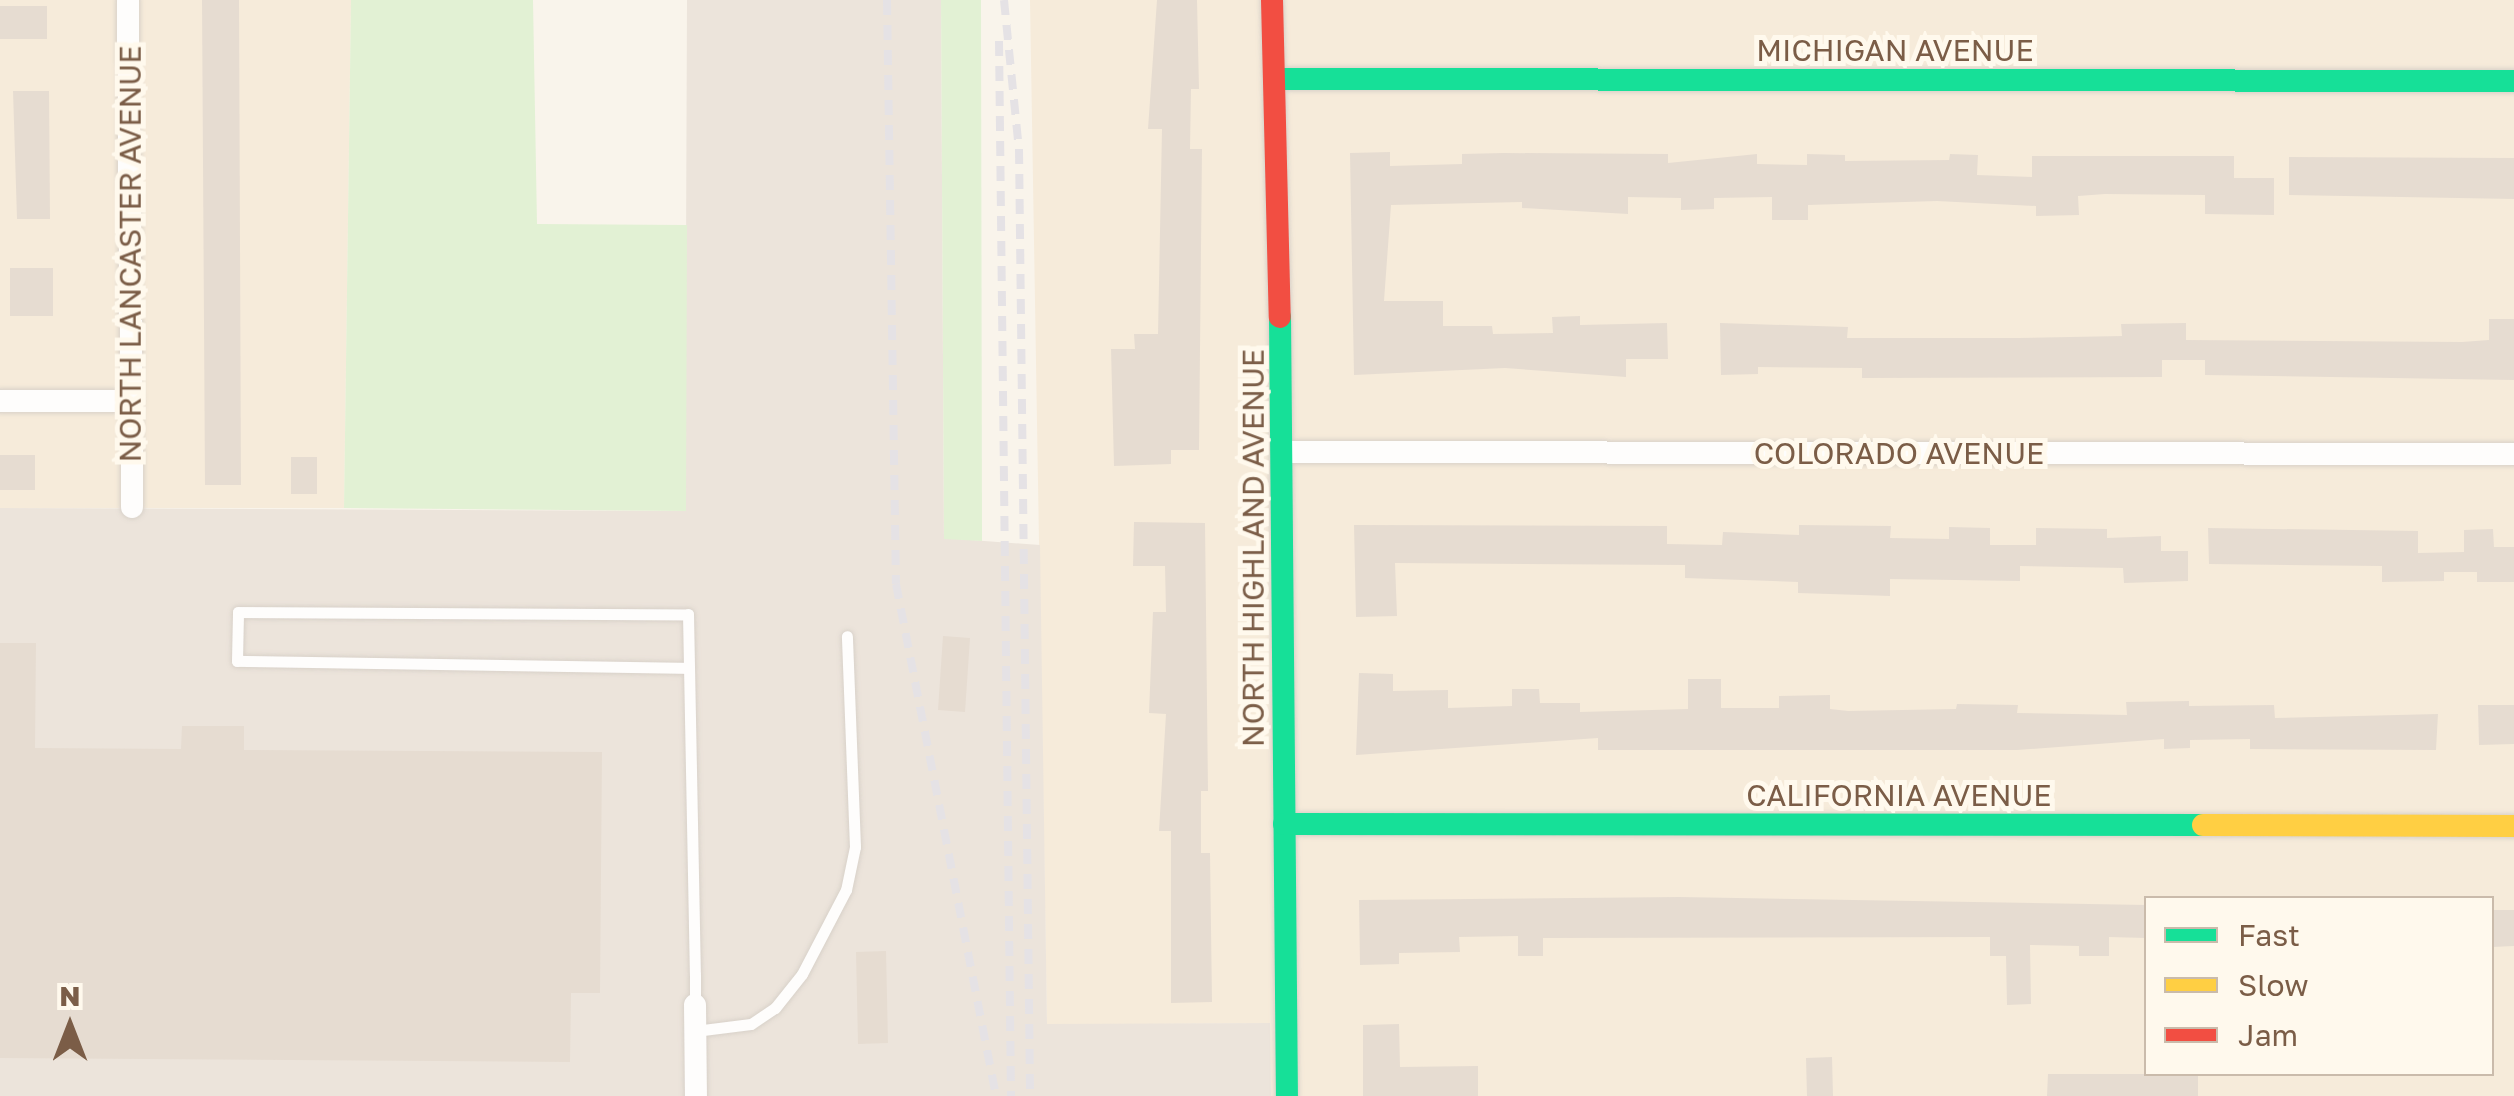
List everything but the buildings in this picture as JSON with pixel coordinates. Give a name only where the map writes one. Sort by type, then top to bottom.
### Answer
[{"type":"street","name":"NORTH LANCASTER AVENUE","points":[[128,0],[132,508]]},
{"type":"street","name":"NORTH HIGHLAND AVENUE","points":[[1272,0],[1284,452],[1288,1096]]},
{"type":"street","name":"MICHIGAN AVENUE","points":[[1275,79],[2514,81]]},
{"type":"street","points":[[0,401],[132,401]]},
{"type":"street","name":"COLORADO AVENUE","points":[[1284,452],[2514,454]]},
{"type":"street","name":"CALIFORNIA AVENUE","points":[[1284,824],[2514,826]]},
{"type":"street","points":[[695,1005],[696,1096]]},
{"type":"lane","points":[[689,668],[238,661],[238,612],[688,614],[689,668],[695,1005]]},
{"type":"lane","points":[[695,1031],[751,1024],[776,1008],[802,974],[846,890],[855,848],[847,636]]},
{"type":"shaded area","points":[[0,0],[351,0],[344,508],[0,508]]},
{"type":"shaded area","points":[[687,0],[941,0],[944,538],[1040,545],[1047,1024],[1270,1023],[1271,1096],[0,1096],[0,508],[685,511]]},
{"type":"shaded area","points":[[1030,0],[2514,0],[2514,1096],[1271,1096],[1269,1023],[1047,1025]]},
{"type":"green space","points":[[351,0],[533,0],[537,224],[687,225],[686,511],[344,508]]},
{"type":"green space","points":[[941,0],[981,0],[982,541],[944,539]]},
{"type":"railway","points":[[887,0],[896,584],[996,1096]]},
{"type":"railway","points":[[1004,0],[1019,149],[1030,1096]]},
{"type":"railway","points":[[999,41],[1011,1096]]},
{"type":"traffic: fast","points":[[1275,79],[2514,81]]},
{"type":"traffic: fast","points":[[1280,317],[1287,1096]]},
{"type":"traffic: fast","points":[[1284,824],[2203,825]]},
{"type":"traffic: slow","points":[[2203,825],[2514,826]]},
{"type":"traffic: jam","points":[[1272,0],[1280,317]]}]
